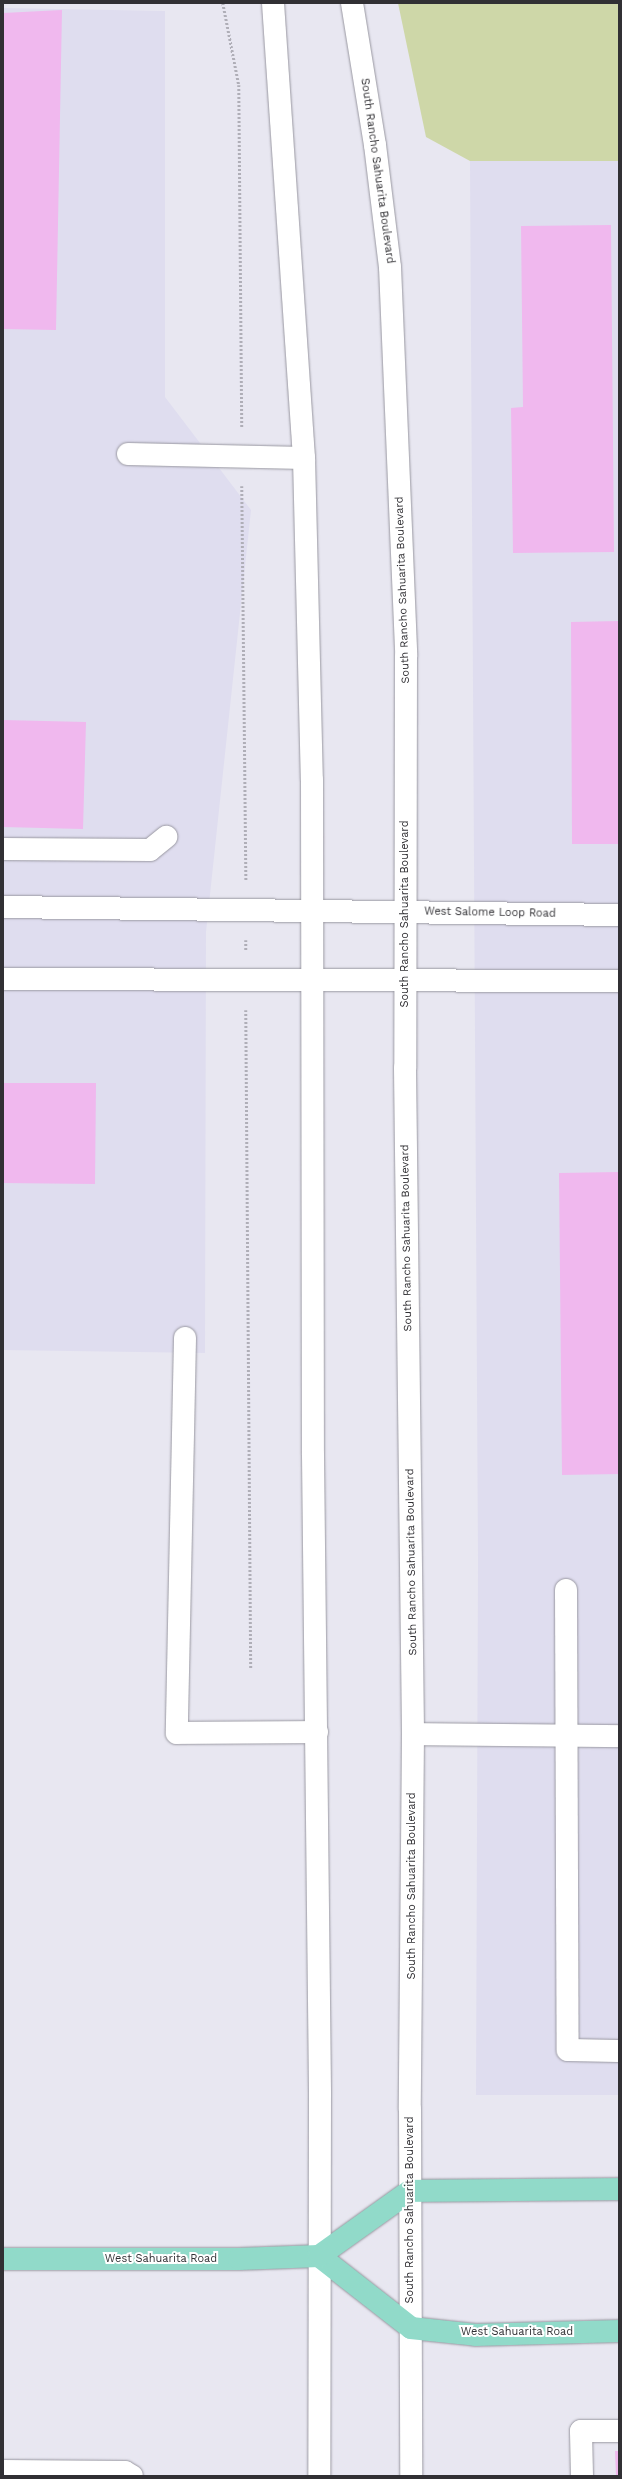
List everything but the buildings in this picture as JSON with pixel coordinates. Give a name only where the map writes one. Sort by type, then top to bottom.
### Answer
[{"type":"main road","points":[[411,2328],[319,2256],[410,2191],[619,2189]]},
{"type":"main road","name":"West Sahuarita Road","points":[[3,2259],[239,2259],[319,2256]]},
{"type":"main road","name":"West Sahuarita Road","points":[[411,2328],[476,2335],[619,2331]]},
{"type":"street","points":[[273,3],[304,458],[313,911],[313,1455],[317,1732],[319,2476]]},
{"type":"street","name":"South Rancho Sahuarita Boulevard","points":[[352,3],[380,181],[390,267],[406,656],[405,981],[413,1734],[410,2191],[411,2476]]},
{"type":"street","points":[[128,454],[304,458]]},
{"type":"street","points":[[3,849],[150,850],[166,837]]},
{"type":"street","name":"West Salome Loop Road","points":[[3,907],[619,915]]},
{"type":"street","points":[[3,979],[619,981]]},
{"type":"street","points":[[184,1338],[177,1733],[317,1732]]},
{"type":"street","points":[[566,1590],[568,2050],[619,2050]]},
{"type":"street","points":[[413,1734],[619,1736]]},
{"type":"street","points":[[582,2476],[582,2431],[619,2431]]},
{"type":"street","points":[[3,2471],[128,2474]]},
{"type":"path","points":[[223,3],[239,85],[251,1669]]},
{"type":"shaded area","points":[[3,8],[165,11],[165,397],[251,510],[206,932],[205,1353],[3,1350]]},
{"type":"shaded area","points":[[470,161],[619,161],[619,2095],[476,2095],[478,1562]]},
{"type":"green space","points":[[398,3],[619,3],[619,161],[470,161],[426,137]]}]
